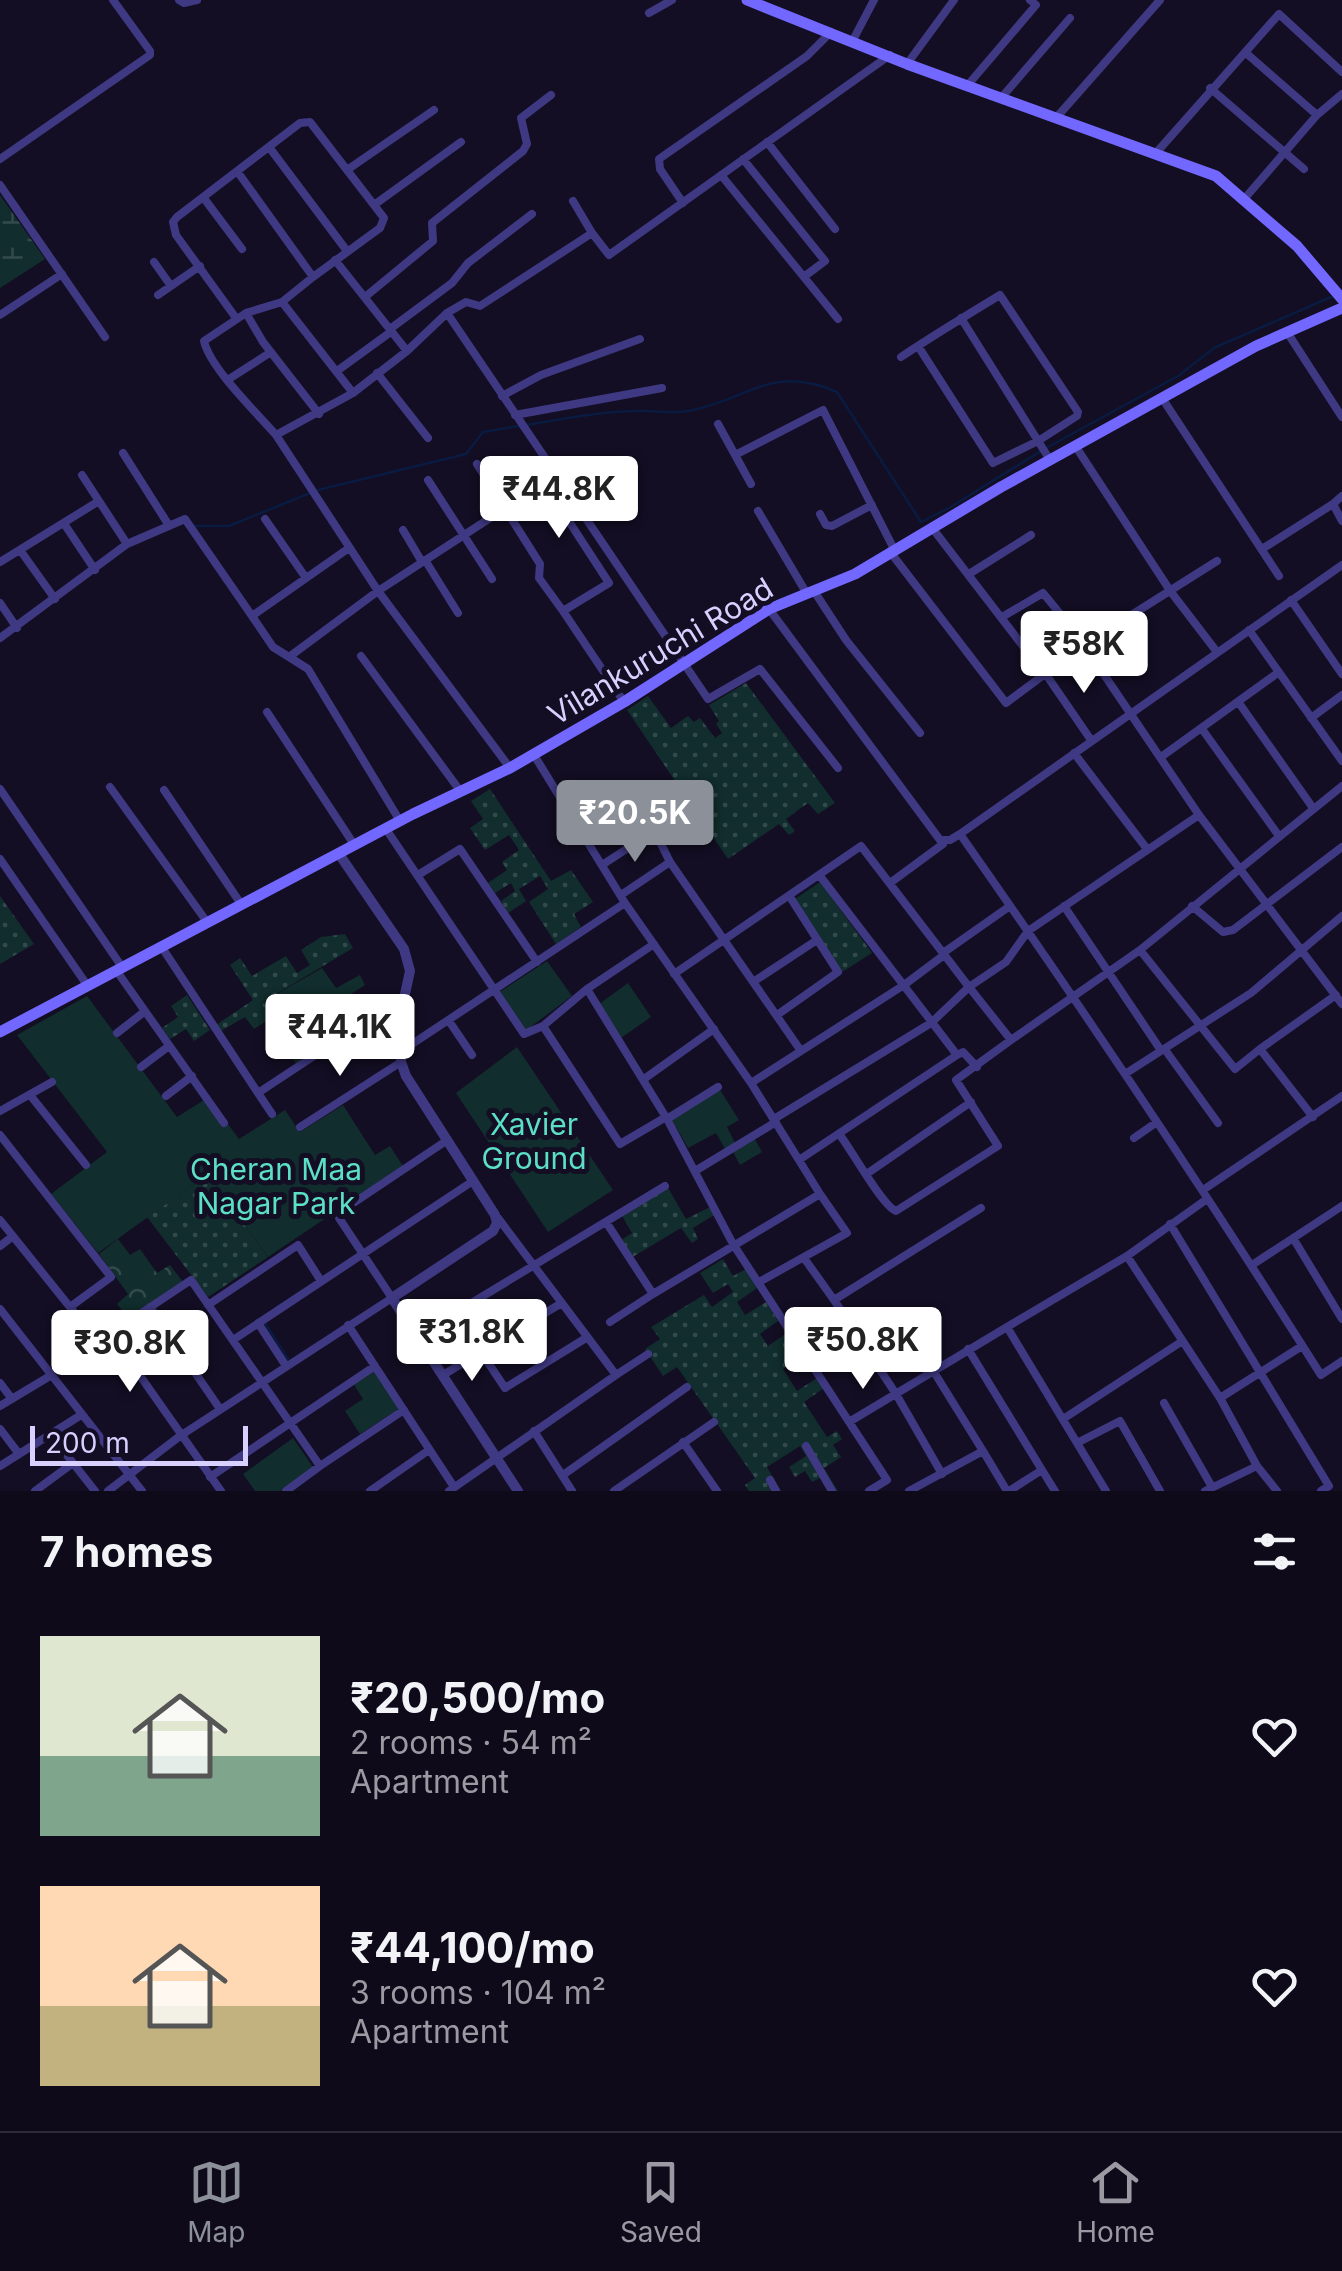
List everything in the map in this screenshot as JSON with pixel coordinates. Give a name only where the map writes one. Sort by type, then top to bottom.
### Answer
[{"type":"main road","points":[[747,0],[775,5],[907,64],[1216,176],[1297,246],[1342,299]]},
{"type":"main road","name":"Vilankuruchi Road","points":[[0,1032],[400,821],[534,756],[769,609],[855,574],[1162,398],[1286,332],[1342,308]]},
{"type":"street","points":[[0,159],[150,55],[116,4],[130,0]]},
{"type":"street","points":[[179,0],[197,0]]},
{"type":"street","points":[[649,13],[672,0]]},
{"type":"street","points":[[854,40],[874,0]]},
{"type":"street","points":[[907,64],[954,0]]},
{"type":"street","points":[[1056,118],[1160,0]]},
{"type":"street","points":[[967,86],[1036,2]]},
{"type":"street","points":[[1156,153],[1278,14],[1342,72]]},
{"type":"street","points":[[1001,98],[1070,18]]},
{"type":"street","points":[[683,202],[660,169],[659,159],[807,56],[830,32]]},
{"type":"street","points":[[1246,54],[1317,115]]},
{"type":"street","points":[[573,201],[609,255],[890,56]]},
{"type":"street","points":[[1210,88],[1304,169]]},
{"type":"street","points":[[1245,198],[1317,115],[1342,94]]},
{"type":"street","points":[[365,297],[433,241],[432,223],[524,152],[521,118],[551,95]]},
{"type":"street","points":[[347,170],[434,110]]},
{"type":"street","points":[[236,318],[176,235],[173,222],[308,118],[384,218],[384,224],[282,302],[246,312],[204,341],[204,346],[276,435],[378,591],[510,768]]},
{"type":"street","points":[[374,205],[462,142]]},
{"type":"street","points":[[768,142],[835,229]]},
{"type":"street","points":[[268,147],[346,251]]},
{"type":"street","points":[[743,159],[825,261],[805,276]]},
{"type":"street","points":[[236,171],[312,277]]},
{"type":"street","points":[[720,175],[838,319]]},
{"type":"street","points":[[0,185],[106,336]]},
{"type":"street","points":[[203,197],[242,249]]},
{"type":"street","points":[[337,371],[452,284],[468,263],[532,214]]},
{"type":"street","points":[[276,435],[353,393],[406,352],[447,313],[466,302],[480,306],[592,233]]},
{"type":"street","points":[[335,260],[406,352]]},
{"type":"street","points":[[154,262],[171,286]]},
{"type":"street","points":[[158,295],[200,266]]},
{"type":"street","points":[[0,315],[62,274]]},
{"type":"street","points":[[902,357],[918,346],[961,318],[1000,295],[1078,412],[1040,443],[994,463],[918,346]]},
{"type":"street","points":[[282,302],[353,393]]},
{"type":"street","points":[[246,312],[270,352],[319,414]]},
{"type":"street","points":[[447,313],[708,698],[760,669],[838,768]]},
{"type":"street","points":[[961,318],[1050,460]]},
{"type":"street","points":[[1286,332],[1342,417]]},
{"type":"street","points":[[502,396],[540,375],[640,339]]},
{"type":"street","points":[[229,380],[270,352]]},
{"type":"street","points":[[377,374],[428,438]]},
{"type":"street","points":[[520,422],[662,388]]},
{"type":"street","points":[[1162,398],[1279,576]]},
{"type":"street","points":[[736,454],[823,410],[892,552],[1006,703],[1084,645],[1217,561]]},
{"type":"street","points":[[718,424],[751,484]]},
{"type":"street","points":[[1076,447],[1171,592],[1217,652]]},
{"type":"street","points":[[123,453],[168,524]]},
{"type":"street","points":[[477,464],[540,564],[539,578],[624,702]]},
{"type":"street","points":[[82,474],[127,544]]},
{"type":"street","points":[[428,480],[492,579]]},
{"type":"street","points":[[289,658],[378,591],[544,484],[609,582],[563,612]]},
{"type":"street","points":[[1262,550],[1342,496]]},
{"type":"street","points":[[0,562],[100,502]]},
{"type":"street","points":[[1333,504],[1342,521]]},
{"type":"street","points":[[820,514],[826,525],[832,526],[872,505]]},
{"type":"street","points":[[758,511],[846,640],[920,733]]},
{"type":"street","points":[[266,518],[306,578]]},
{"type":"street","points":[[0,638],[127,544],[185,519],[273,647],[308,668],[400,821]]},
{"type":"street","points":[[65,524],[95,570]]},
{"type":"street","points":[[933,529],[1026,650]]},
{"type":"street","points":[[403,530],[458,613]]},
{"type":"street","points":[[969,574],[1032,535]]},
{"type":"street","points":[[252,616],[349,548]]},
{"type":"street","points":[[20,550],[55,599]]},
{"type":"street","points":[[890,883],[944,840],[960,834],[1342,564]]},
{"type":"street","points":[[1002,617],[1043,593],[1071,627]]},
{"type":"street","points":[[1292,600],[1342,674]]},
{"type":"street","points":[[0,603],[16,628]]},
{"type":"street","points":[[769,609],[943,844]]},
{"type":"street","points":[[1249,630],[1342,761]]},
{"type":"street","points":[[1084,645],[1199,815],[1342,1004]]},
{"type":"street","points":[[362,656],[460,792]]},
{"type":"street","points":[[1161,757],[1279,672]]},
{"type":"street","points":[[1045,674],[1091,740]]},
{"type":"street","points":[[1312,718],[1342,695]]},
{"type":"street","points":[[1239,703],[1313,808]]},
{"type":"street","points":[[268,712],[355,846]]},
{"type":"street","points":[[1202,729],[1279,836]]},
{"type":"street","points":[[1074,752],[1147,850]]},
{"type":"street","points":[[534,756],[623,899],[751,1083],[846,1233],[758,1282]]},
{"type":"street","points":[[840,1135],[884,1205],[896,1211],[998,1146],[956,1080],[1140,950],[1342,786]]},
{"type":"street","points":[[110,787],[207,922]]},
{"type":"street","points":[[0,789],[144,1012],[224,1122]]},
{"type":"street","points":[[164,790],[241,904]]},
{"type":"street","points":[[695,1171],[931,1023],[969,988],[1006,962],[1028,932],[1199,815]]},
{"type":"street","points":[[386,829],[524,1034],[543,1026],[587,988],[654,944]]},
{"type":"street","points":[[602,864],[648,835],[656,834],[670,862],[802,1052]]},
{"type":"street","points":[[960,834],[1076,998],[1320,1375],[1342,1361]]},
{"type":"street","points":[[674,974],[861,846],[1011,1040]]},
{"type":"street","points":[[1192,906],[1228,932],[1268,907],[1342,848]]},
{"type":"street","points":[[418,874],[460,849],[537,962]]},
{"type":"street","points":[[339,854],[404,949],[410,971],[401,1006],[400,1057],[406,1076],[495,1215],[616,1376]]},
{"type":"street","points":[[0,859],[86,985]]},
{"type":"street","points":[[300,1128],[537,962],[670,862]]},
{"type":"street","points":[[820,876],[957,1055]]},
{"type":"street","points":[[777,1015],[838,972],[790,896]]},
{"type":"street","points":[[751,1083],[904,985],[1010,906]]},
{"type":"street","points":[[1064,906],[1160,1050],[1166,1051],[1218,1123]]},
{"type":"street","points":[[1125,1074],[1250,993],[1342,916]]},
{"type":"street","points":[[753,982],[817,940]]},
{"type":"street","points":[[161,946],[272,1114]]},
{"type":"street","points":[[1140,950],[1235,1069],[1336,996]]},
{"type":"street","points":[[587,988],[644,1078],[733,1244],[896,1491]]},
{"type":"street","points":[[258,1093],[385,1009],[401,1006]]},
{"type":"street","points":[[118,1032],[144,1012]]},
{"type":"street","points":[[448,1021],[472,1055]]},
{"type":"street","points":[[543,1026],[620,1144],[718,1087]]},
{"type":"street","points":[[644,1078],[714,1029]]},
{"type":"street","points":[[141,1068],[169,1046]]},
{"type":"street","points":[[1260,1049],[1313,1117]]},
{"type":"street","points":[[799,1160],[957,1055],[963,1052],[976,1066]]},
{"type":"street","points":[[166,1096],[192,1076]]},
{"type":"street","points":[[0,1111],[52,1082]]},
{"type":"street","points":[[30,1094],[86,1166]]},
{"type":"street","points":[[849,1422],[1126,1256],[1342,1096]]},
{"type":"street","points":[[868,1174],[970,1102]]},
{"type":"street","points":[[1134,1138],[1157,1122]]},
{"type":"street","points":[[0,1135],[111,1277],[70,1308]]},
{"type":"street","points":[[446,1142],[343,1210],[339,1218],[518,1491]]},
{"type":"street","points":[[233,1340],[473,1181]]},
{"type":"street","points":[[586,1338],[505,1388],[455,1313],[665,1186]]},
{"type":"street","points":[[610,1322],[820,1194]]},
{"type":"street","points":[[1252,1265],[1342,1206]]},
{"type":"street","points":[[834,1300],[981,1208]]},
{"type":"street","points":[[108,1491],[180,1436],[493,1230],[497,1223],[495,1215]]},
{"type":"street","points":[[0,1220],[98,1342],[191,1280],[320,1466]]},
{"type":"street","points":[[606,1222],[654,1294]]},
{"type":"street","points":[[1170,1224],[1329,1486],[1322,1491]]},
{"type":"street","points":[[0,1246],[13,1236]]},
{"type":"street","points":[[1293,1238],[1342,1319]]},
{"type":"street","points":[[208,1305],[298,1245],[321,1281]]},
{"type":"street","points":[[1126,1256],[1220,1398],[1257,1466],[1277,1491]]},
{"type":"street","points":[[804,1258],[896,1394],[942,1474]]},
{"type":"street","points":[[443,1376],[560,1304]]},
{"type":"street","points":[[150,1308],[220,1409]]},
{"type":"street","points":[[0,1309],[142,1491]]},
{"type":"street","points":[[258,1324],[286,1366]]},
{"type":"street","points":[[348,1325],[451,1489],[648,1354]]},
{"type":"street","points":[[1007,1327],[1106,1491]]},
{"type":"street","points":[[110,1333],[221,1491]]},
{"type":"street","points":[[1063,1419],[1182,1342]]},
{"type":"street","points":[[1220,1398],[1302,1346]]},
{"type":"street","points":[[968,1350],[1055,1491]]},
{"type":"street","points":[[210,1477],[375,1366]]},
{"type":"street","points":[[934,1372],[1008,1491],[1042,1470]]},
{"type":"street","points":[[0,1406],[50,1376]]},
{"type":"street","points":[[0,1384],[12,1399]]},
{"type":"street","points":[[563,1475],[687,1387]]},
{"type":"street","points":[[1164,1404],[1208,1489],[1257,1466]]},
{"type":"street","points":[[286,1491],[404,1410]]},
{"type":"street","points":[[0,1466],[81,1415]]},
{"type":"street","points":[[1077,1442],[1120,1421],[1160,1491]]},
{"type":"street","points":[[618,1490],[714,1422]]},
{"type":"street","points":[[0,1429],[19,1454]]},
{"type":"street","points":[[534,1431],[572,1491]]},
{"type":"street","points":[[51,1435],[96,1491]]},
{"type":"street","points":[[683,1442],[717,1491]]},
{"type":"street","points":[[806,1446],[832,1491]]},
{"type":"street","points":[[370,1491],[430,1450]]},
{"type":"street","points":[[909,1491],[982,1451]]},
{"type":"street","points":[[36,1491],[73,1463]]},
{"type":"street","points":[[770,1480],[776,1491]]},
{"type":"street","points":[[869,1491],[887,1480]]},
{"type":"green space","points":[[0,195],[45,259],[0,288]]},
{"type":"green space","points":[[746,683],[835,803],[818,814],[808,803],[786,819],[795,831],[789,835],[779,824],[728,859],[627,710],[648,696],[671,728],[688,716],[694,722],[700,718],[715,738],[722,733],[709,705]]},
{"type":"green space","points":[[490,789],[551,881],[571,870],[593,902],[574,914],[581,927],[556,944],[529,902],[548,889],[540,876],[519,889],[526,901],[508,913],[501,901],[515,891],[511,883],[495,893],[488,883],[507,870],[502,862],[519,850],[509,835],[485,850],[470,828],[483,819],[471,801]]},
{"type":"green space","points":[[820,882],[872,953],[842,972],[795,899]]},
{"type":"green space","points":[[0,896],[34,944],[0,964]]},
{"type":"green space","points":[[345,934],[353,948],[263,1002],[302,1062],[297,1065],[268,1020],[254,1029],[245,1017],[221,1031],[216,1025],[253,1000],[230,965],[240,958],[252,976],[286,956],[297,973],[310,965],[301,950],[321,937]]},
{"type":"green space","points":[[547,961],[572,996],[525,1031],[498,993]]},
{"type":"green space","points":[[322,968],[336,988],[360,975],[365,985],[345,998],[360,1022],[325,1045],[309,1022],[286,1037],[263,1002]]},
{"type":"green space","points":[[628,983],[651,1017],[621,1038],[599,1004]]},
{"type":"green space","points":[[187,995],[210,1030],[194,1041],[186,1029],[170,1039],[162,1028],[178,1017],[171,1006]]},
{"type":"green space","name":"Cheran Maa Nagar Park","points":[[87,996],[177,1117],[204,1100],[223,1127],[228,1124],[239,1139],[285,1110],[300,1132],[343,1105],[375,1155],[390,1146],[403,1166],[268,1257],[208,1174],[98,1253],[51,1194],[107,1152],[17,1035]]},
{"type":"green space","name":"Xavier Ground","points":[[517,1047],[613,1190],[548,1232],[456,1093]]},
{"type":"green space","points":[[717,1085],[739,1120],[727,1127],[735,1143],[752,1134],[762,1152],[740,1165],[716,1133],[688,1148],[668,1113]]},
{"type":"green space","points":[[208,1174],[268,1257],[208,1297],[147,1217]]},
{"type":"green space","points":[[667,1186],[686,1219],[710,1207],[714,1215],[693,1228],[698,1239],[692,1243],[681,1228],[631,1258],[621,1240],[632,1233],[621,1214]]},
{"type":"green space","points":[[118,1239],[130,1255],[140,1249],[157,1273],[170,1265],[183,1282],[128,1318],[117,1304],[128,1294],[99,1254]]},
{"type":"green space","points":[[723,1259],[733,1276],[746,1269],[757,1288],[737,1302],[745,1315],[766,1302],[778,1321],[760,1334],[768,1346],[787,1333],[802,1356],[783,1369],[797,1391],[817,1378],[824,1388],[804,1402],[827,1437],[837,1431],[842,1439],[833,1445],[841,1457],[824,1468],[838,1491],[828,1491],[820,1478],[812,1482],[805,1471],[795,1477],[789,1467],[806,1456],[800,1446],[767,1467],[781,1491],[749,1491],[745,1485],[755,1478],[677,1367],[663,1376],[645,1349],[660,1339],[651,1327],[704,1295],[712,1307],[733,1292],[728,1284],[713,1293],[700,1273]]},
{"type":"green space","points":[[374,1369],[400,1408],[360,1434],[345,1411],[363,1399],[353,1383]]},
{"type":"green space","points":[[293,1438],[313,1467],[280,1491],[255,1491],[243,1474]]},
{"type":"waterway","points":[[1048,447],[1178,376],[1214,348],[1331,297]]},
{"type":"waterway","points":[[527,425],[607,413],[688,411],[776,383],[814,384],[837,392],[921,522],[1041,451]]},
{"type":"waterway","points":[[318,490],[466,454],[483,432],[519,426]]},
{"type":"waterway","points":[[195,526],[229,526],[310,493]]},
{"type":"waterway","points":[[265,1323],[288,1359]]}]
